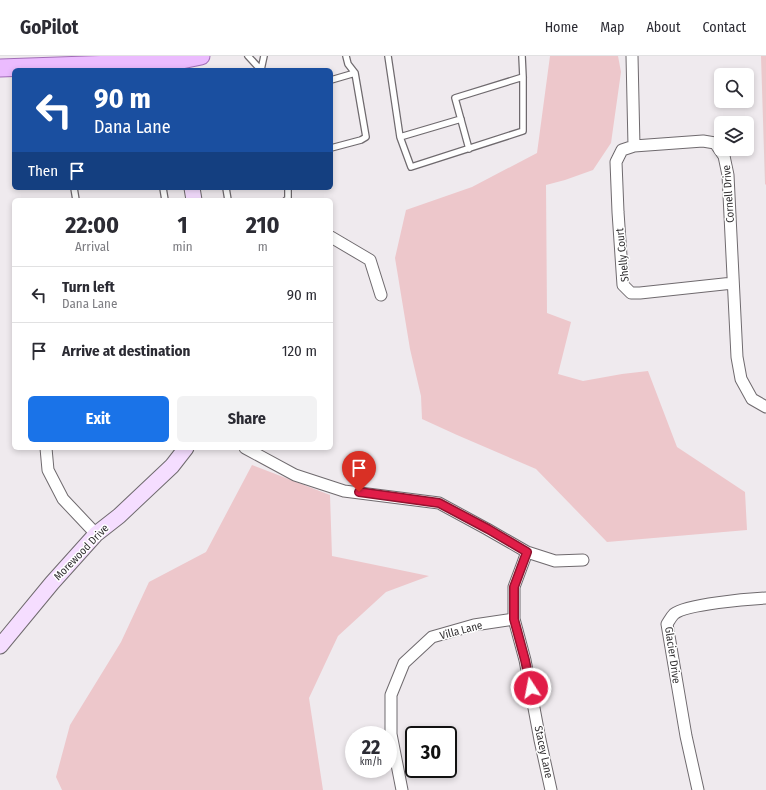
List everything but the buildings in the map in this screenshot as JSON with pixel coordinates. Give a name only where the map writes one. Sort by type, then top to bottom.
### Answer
[{"type":"main road","points":[[0,68],[123,60],[172,66],[201,56]]},
{"type":"street","points":[[632,56],[634,146]]},
{"type":"street","name":"Cornell Drive","points":[[634,146],[702,141],[715,143],[724,156],[728,175],[737,357],[741,379],[752,399],[766,407]]},
{"type":"street","name":"Shelly Court","points":[[634,146],[622,150],[616,162],[623,285],[631,293],[640,293],[733,283]]},
{"type":"street","points":[[333,238],[370,260],[381,296]]},
{"type":"street","points":[[46,450],[48,470],[63,499],[96,534]]},
{"type":"street","name":"Morewood Drive","points":[[0,646],[52,583],[96,534],[119,516],[172,466],[184,450]]},
{"type":"street","points":[[249,450],[295,475],[344,491],[439,503],[527,552],[555,560],[583,560]]},
{"type":"street","name":"Stacey Lane","points":[[527,552],[514,587],[514,619],[525,660],[551,790]]},
{"type":"street","name":"Glacier Drive","points":[[698,790],[686,736],[667,624],[674,614],[685,610],[735,600],[766,598]]},
{"type":"street","name":"Villa Lane","points":[[402,790],[391,734],[391,695],[404,663],[432,637],[474,624],[514,619]]},
{"type":"lane","points":[[248,56],[259,68]]},
{"type":"lane","points":[[261,68],[264,56]]},
{"type":"lane","points":[[333,147],[361,140],[366,137],[355,73],[348,64],[346,56]]},
{"type":"lane","points":[[388,56],[400,137],[411,167],[523,131],[522,56]]},
{"type":"lane","points":[[333,79],[355,73]]},
{"type":"lane","points":[[469,148],[456,98],[523,77]]},
{"type":"lane","points":[[400,137],[461,119]]},
{"type":"shaded area","points":[[550,56],[618,56],[621,72],[611,143],[593,170],[546,185],[547,313],[571,322],[558,374],[583,381],[648,371],[677,447],[745,492],[747,530],[607,542],[536,469],[422,419],[421,396],[410,349],[395,258],[406,210],[472,187],[537,153]]},
{"type":"shaded area","points":[[761,56],[766,56],[766,185],[765,184]]},
{"type":"shaded area","points":[[252,465],[330,495],[332,556],[429,576],[386,592],[338,636],[309,698],[323,790],[62,790],[56,777],[70,725],[121,642],[149,582],[206,552]]},
{"type":"route","points":[[359,492],[439,503],[527,552],[514,587],[514,619],[531,688]]}]
